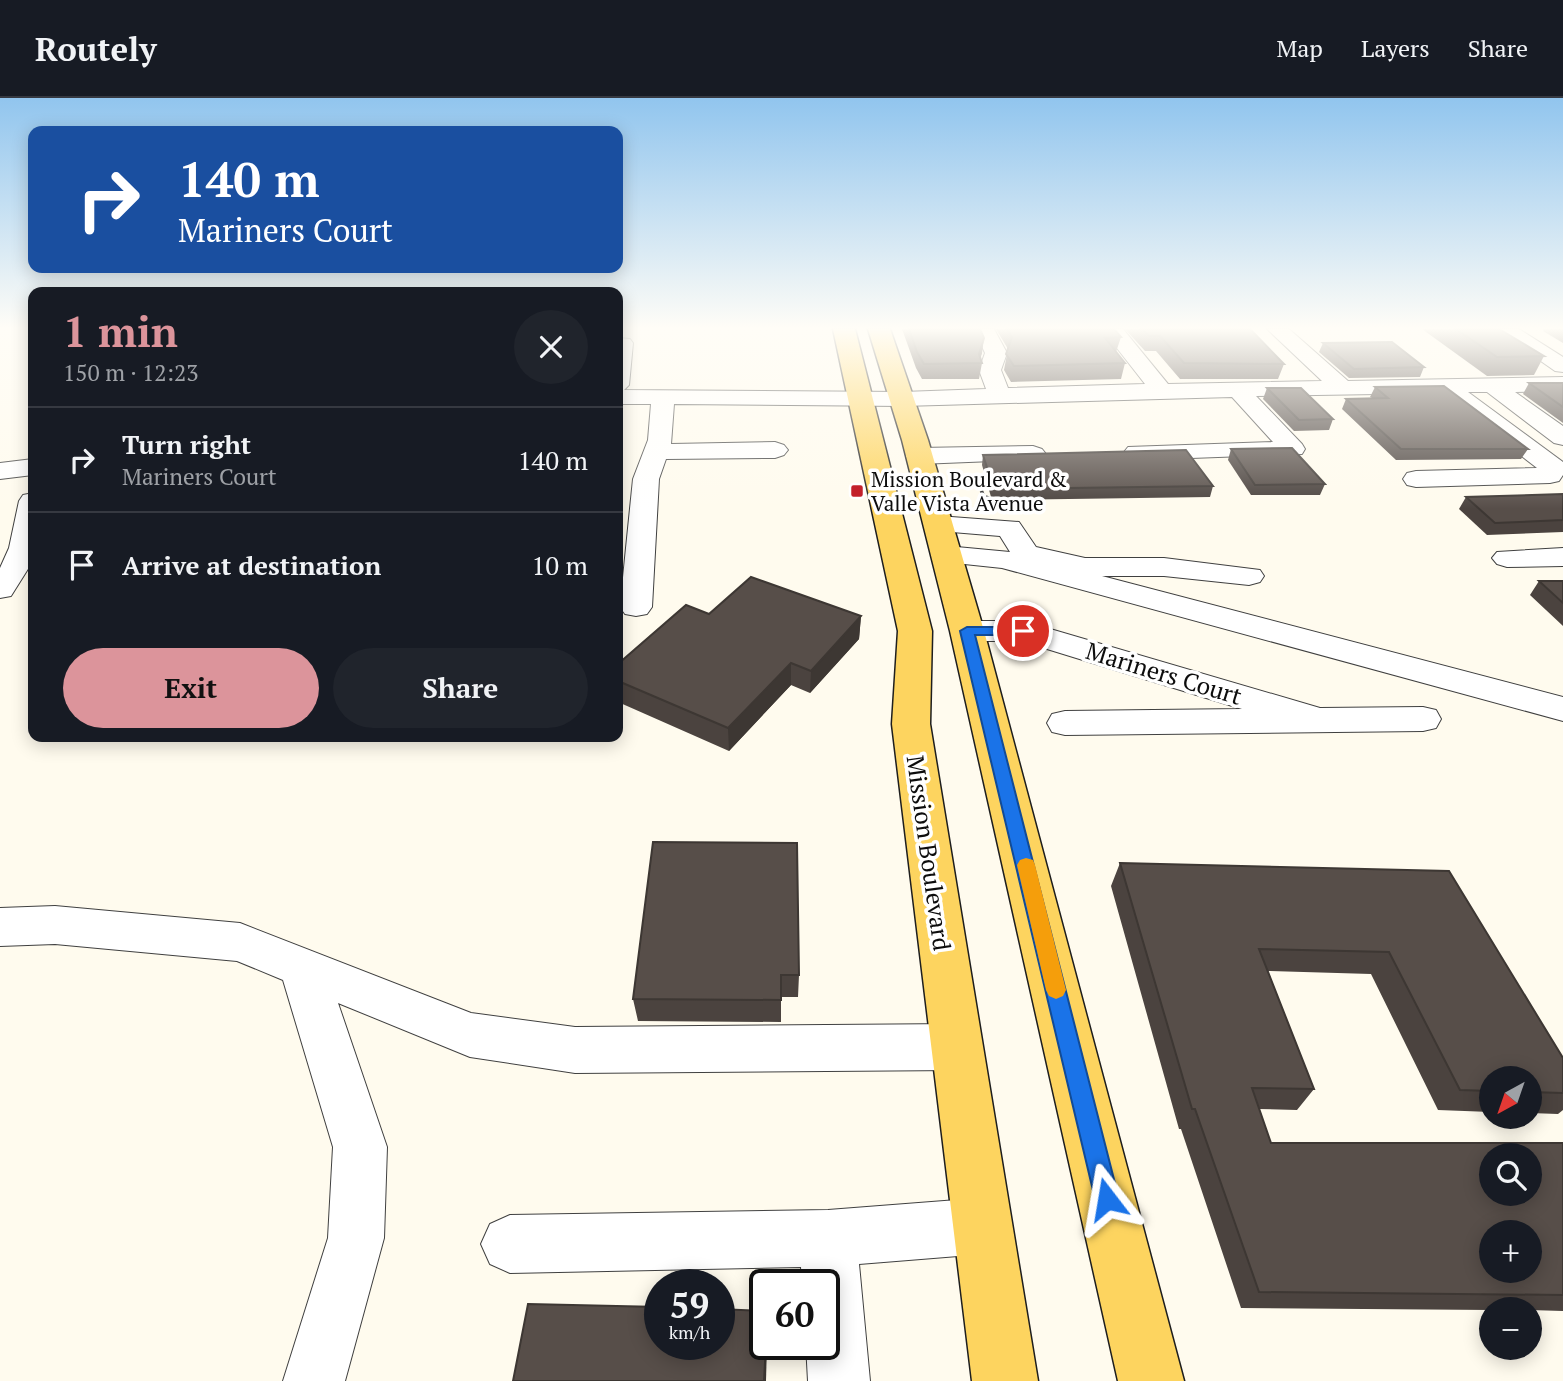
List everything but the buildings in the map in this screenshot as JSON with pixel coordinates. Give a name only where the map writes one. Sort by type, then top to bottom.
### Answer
[{"type":"main road","name":"Mission Boulevard","points":[[859,389],[915,631],[911,724],[1005,1381]]},
{"type":"main road","points":[[899,389],[937,504],[967,631],[1163,1380]]},
{"type":"street","points":[[997,389],[1000,396]]},
{"type":"street","points":[[623,397],[903,399],[1277,389]]},
{"type":"street","points":[[1416,479],[1549,475],[1554,468],[1449,389]]},
{"type":"street","points":[[1497,389],[1563,438]]},
{"type":"street","points":[[1110,453],[1293,449],[1238,390]]},
{"type":"street","points":[[635,607],[646,479],[660,440],[663,397]]},
{"type":"street","points":[[656,452],[775,450]]},
{"type":"street","points":[[937,504],[1058,454]]},
{"type":"street","points":[[0,471],[28,468]]},
{"type":"street","points":[[937,504],[1009,528],[1026,554],[1085,567],[1164,567],[1248,576]]},
{"type":"street","points":[[937,504],[1003,559],[1563,709]]},
{"type":"street","points":[[0,529],[28,515]]},
{"type":"street","points":[[0,589],[20,561],[28,529]]},
{"type":"street","points":[[1507,558],[1563,557]]},
{"type":"street","name":"Mariners Court","points":[[967,631],[1023,631],[1319,720]]},
{"type":"street","name":"Mariners Court","points":[[1065,723],[1423,719]]},
{"type":"street","points":[[0,927],[55,925],[240,942],[470,1035],[575,1049],[957,1047]]},
{"type":"street","points":[[303,969],[360,1147],[356,1238],[314,1381]]},
{"type":"street","points":[[510,1244],[828,1238],[983,1226]]},
{"type":"street","points":[[828,1238],[839,1381]]},
{"type":"path","points":[[975,474],[983,495],[991,500]]},
{"type":"path","points":[[937,504],[978,481]]},
{"type":"slow traffic","points":[[1026,865],[1056,990]]},
{"type":"place","name":"Mission Boulevard & Valle Vista Avenue","points":[[857,491]]},
{"type":"route","points":[[1023,631],[967,631],[1107,1199]]}]
